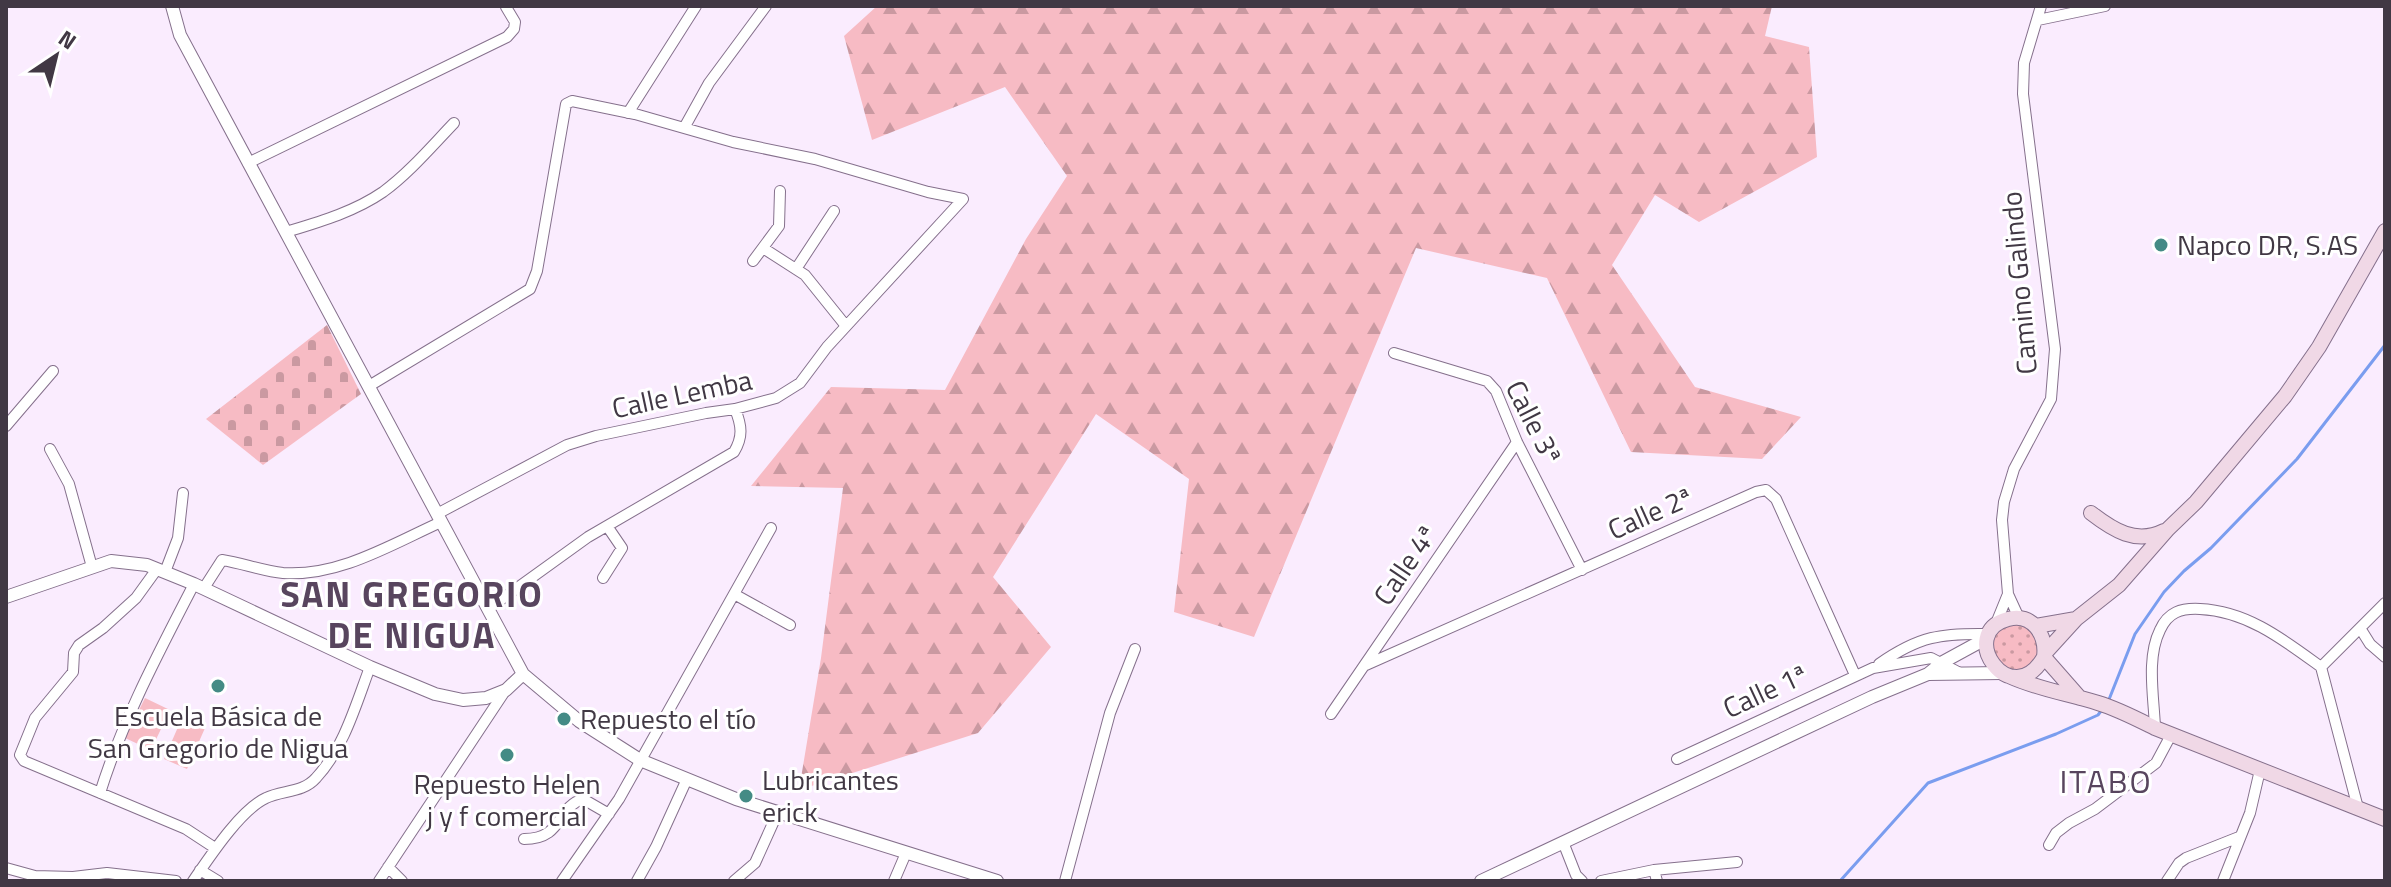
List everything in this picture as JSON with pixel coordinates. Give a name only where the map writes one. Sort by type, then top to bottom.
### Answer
[{"type":"main road","points":[[2005,674],[2030,673],[2076,619],[2111,593],[2196,502],[2285,396],[2319,347],[2385,231]]},
{"type":"main road","points":[[2091,513],[2120,534],[2152,537],[2168,529]]},
{"type":"main road","points":[[2076,619],[2036,626],[2019,618],[2007,619],[1990,633],[1987,654],[1995,668],[2039,689],[2123,712],[2171,735],[2385,819]]},
{"type":"main road","points":[[2036,626],[2045,643],[2044,655],[2080,699]]},
{"type":"street","points":[[172,6],[180,35],[523,674],[579,721],[640,760],[778,812],[997,881]]},
{"type":"street","points":[[628,113],[696,6]]},
{"type":"street","points":[[369,386],[530,289],[537,271],[566,104],[572,101],[684,128],[709,83],[766,6]]},
{"type":"street","name":"Camino Galindo","points":[[2019,618],[2008,594],[2002,520],[2004,502],[2014,469],[2051,399],[2055,349],[2023,94],[2024,63],[2041,6]]},
{"type":"street","points":[[2038,20],[2105,6]]},
{"type":"street","points":[[248,163],[507,37],[514,29],[515,22],[506,7]]},
{"type":"street","points":[[286,232],[345,212],[382,193],[454,123]]},
{"type":"street","name":"Calle Lemba","points":[[199,586],[222,560],[282,573],[341,566],[439,518],[567,445],[776,398],[800,383],[846,326],[963,199],[684,128]]},
{"type":"street","points":[[753,261],[779,226],[782,216],[780,191]]},
{"type":"street","points":[[796,269],[834,211]]},
{"type":"street","points":[[763,248],[805,275],[846,326]]},
{"type":"street","name":"Calle 3ª","points":[[1394,353],[1487,381],[1496,391],[1517,442],[1582,570]]},
{"type":"street","points":[[6,426],[53,371]]},
{"type":"street","points":[[488,609],[607,526],[734,452],[740,442],[741,425],[735,409]]},
{"type":"street","name":"Calle 4ª","points":[[1331,714],[1517,442]]},
{"type":"street","points":[[50,449],[69,484],[92,567]]},
{"type":"street","name":"Calle 2ª","points":[[1366,665],[1766,490],[1776,499],[1855,675]]},
{"type":"street","points":[[183,493],[178,538],[161,570],[136,598],[79,645],[74,653],[73,672],[35,718],[20,755],[24,761],[186,829],[215,848]]},
{"type":"street","points":[[603,578],[622,548],[607,526]]},
{"type":"street","points":[[562,881],[609,814],[771,528]]},
{"type":"street","points":[[7,595],[111,561],[147,565],[435,694],[463,700],[486,698],[505,691]]},
{"type":"street","points":[[100,793],[115,746],[140,688],[199,586]]},
{"type":"street","points":[[734,594],[790,625]]},
{"type":"street","name":"Camino Galindo","points":[[1990,633],[2008,594]]},
{"type":"street","points":[[2321,667],[2385,603]]},
{"type":"street","points":[[2155,728],[2154,646],[2168,616],[2182,608],[2237,614],[2259,625],[2321,667],[2358,808]]},
{"type":"street","points":[[2360,628],[2370,644],[2385,657]]},
{"type":"street","name":"Calle 1ª","points":[[1873,668],[1897,651],[1927,638],[1954,633],[1990,633]]},
{"type":"street","points":[[1481,881],[1872,697],[1928,674],[1990,633]]},
{"type":"street","points":[[1065,881],[1106,726],[1135,649]]},
{"type":"street","name":"Calle 1ª","points":[[1677,759],[1873,668],[1920,658],[1943,662]]},
{"type":"street","points":[[1943,662],[1960,673]]},
{"type":"street","points":[[193,881],[215,848],[251,808],[263,799],[279,792],[299,790],[316,779],[348,726],[370,667]]},
{"type":"street","points":[[379,881],[505,691],[523,674]]},
{"type":"street","points":[[1928,674],[2005,674]]},
{"type":"street","points":[[2049,845],[2056,833],[2069,823],[2095,809],[2156,763],[2171,735]]},
{"type":"street","points":[[2223,881],[2250,813],[2260,770]]},
{"type":"street","points":[[637,881],[687,779]]},
{"type":"street","points":[[524,839],[539,839],[552,831],[573,802],[583,799],[609,814]]},
{"type":"street","points":[[734,881],[755,863],[778,812]]},
{"type":"street","points":[[2167,881],[2182,860],[2239,837]]},
{"type":"street","points":[[1563,842],[1576,875],[1582,881]]},
{"type":"street","points":[[894,881],[906,853]]},
{"type":"street","points":[[1601,881],[1656,876],[1737,862]]},
{"type":"street","points":[[388,867],[402,881]]},
{"type":"street","points":[[6,868],[35,876],[73,877],[107,873],[176,881]]},
{"type":"street","points":[[200,870],[218,881]]},
{"type":"green space","points":[[877,6],[1772,6],[1765,36],[1809,47],[1817,157],[1699,222],[1655,195],[1612,265],[1695,387],[1801,417],[1762,459],[1631,452],[1547,278],[1416,248],[1254,637],[1174,612],[1189,479],[1096,414],[993,577],[1051,647],[978,733],[799,790],[821,658],[843,488],[751,486],[831,387],[945,390],[1026,239],[1067,176],[1005,87],[872,140],[844,36]]},
{"type":"green space","points":[[327,325],[361,394],[263,465],[206,419]]},
{"type":"green space","points":[[2012,621],[2034,629],[2040,654],[2022,672],[1997,665],[1993,649],[1992,639]]},
{"type":"green space","points":[[145,698],[170,710],[151,750],[125,738]]},
{"type":"green space","points":[[182,718],[205,728],[187,769],[164,759]]},
{"type":"waterway","points":[[2108,702],[2135,634],[2164,592],[2297,459],[2385,345]]},
{"type":"waterway","points":[[1840,881],[1928,783],[2056,734],[2101,711]]},
{"type":"place","name":"Napco DR, S.AS","points":[[2161,245]]},
{"type":"place","name":"Escuela Básica de San Gregorio de Nigua","points":[[218,686]]},
{"type":"place","name":"Repuesto el tío","points":[[564,719]]},
{"type":"place","name":"Repuesto Helen j y f comercial","points":[[507,755]]},
{"type":"place","name":"Lubricantes erick","points":[[746,796]]},
{"type":"district","name":"SAN GREGORIO DE NIGUA","points":[[412,614]]},
{"type":"district","name":"ITABO","points":[[2106,782]]}]
